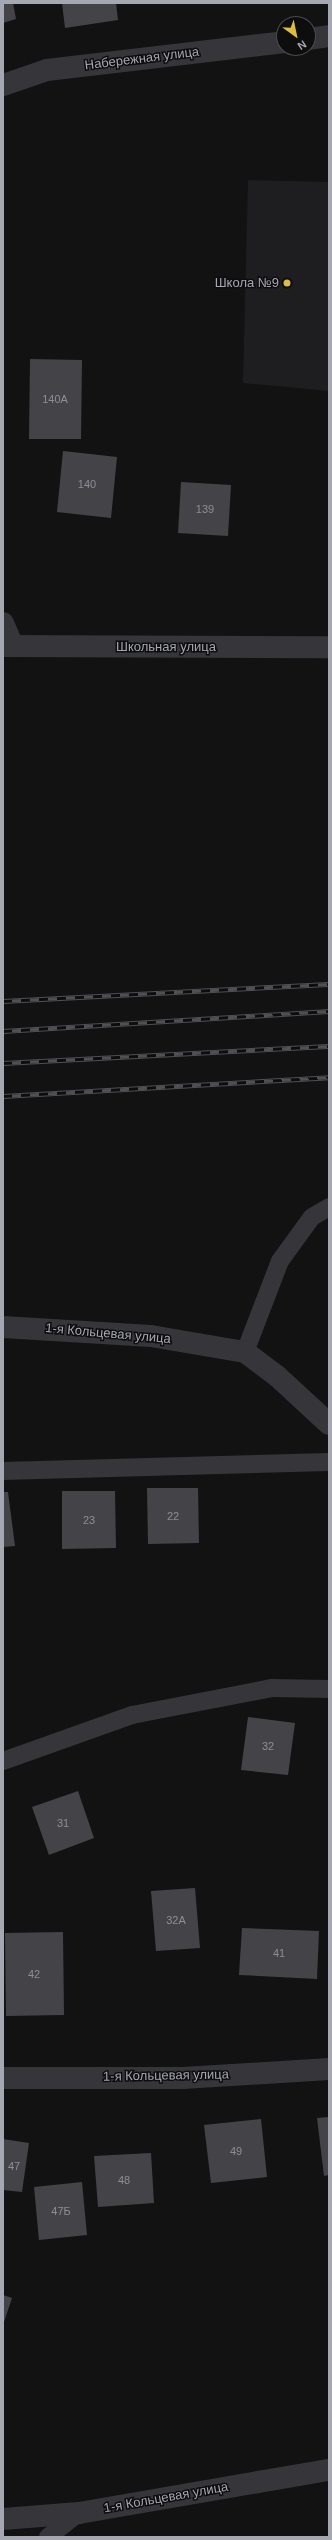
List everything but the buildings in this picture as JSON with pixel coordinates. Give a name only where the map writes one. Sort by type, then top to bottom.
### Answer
[{"type":"street","points":[[316,38],[329,36]]},
{"type":"street","name":"Набережная улица","points":[[3,85],[47,70],[276,43]]},
{"type":"street","points":[[3,623],[8,646]]},
{"type":"street","name":"Школьная улица","points":[[8,646],[329,647]]},
{"type":"street","name":"1-я Кольцевая улица","points":[[3,1327],[151,1336],[245,1352],[277,1376],[329,1424]]},
{"type":"street","name":"1-я Кольцевая улица","points":[[3,2078],[183,2078],[329,2069]]},
{"type":"street","name":"1-я Кольцевая улица","points":[[3,2519],[79,2513],[329,2470]]},
{"type":"lane","points":[[245,1352],[280,1262],[312,1217],[329,1207]]},
{"type":"lane","points":[[3,1471],[329,1462]]},
{"type":"lane","points":[[3,1761],[132,1715],[272,1688],[329,1689]]},
{"type":"lane","points":[[48,2537],[79,2513]]},
{"type":"shaded area","name":"Школа №9","points":[[248,180],[329,182],[329,391],[243,383]]},
{"type":"railway","points":[[3,1001],[329,984]]},
{"type":"railway","points":[[3,1031],[329,1011]]},
{"type":"railway","points":[[3,1063],[329,1046]]},
{"type":"railway","points":[[3,1096],[329,1077]]},
{"type":"place","name":"Школа №9","points":[[287,283]]}]
